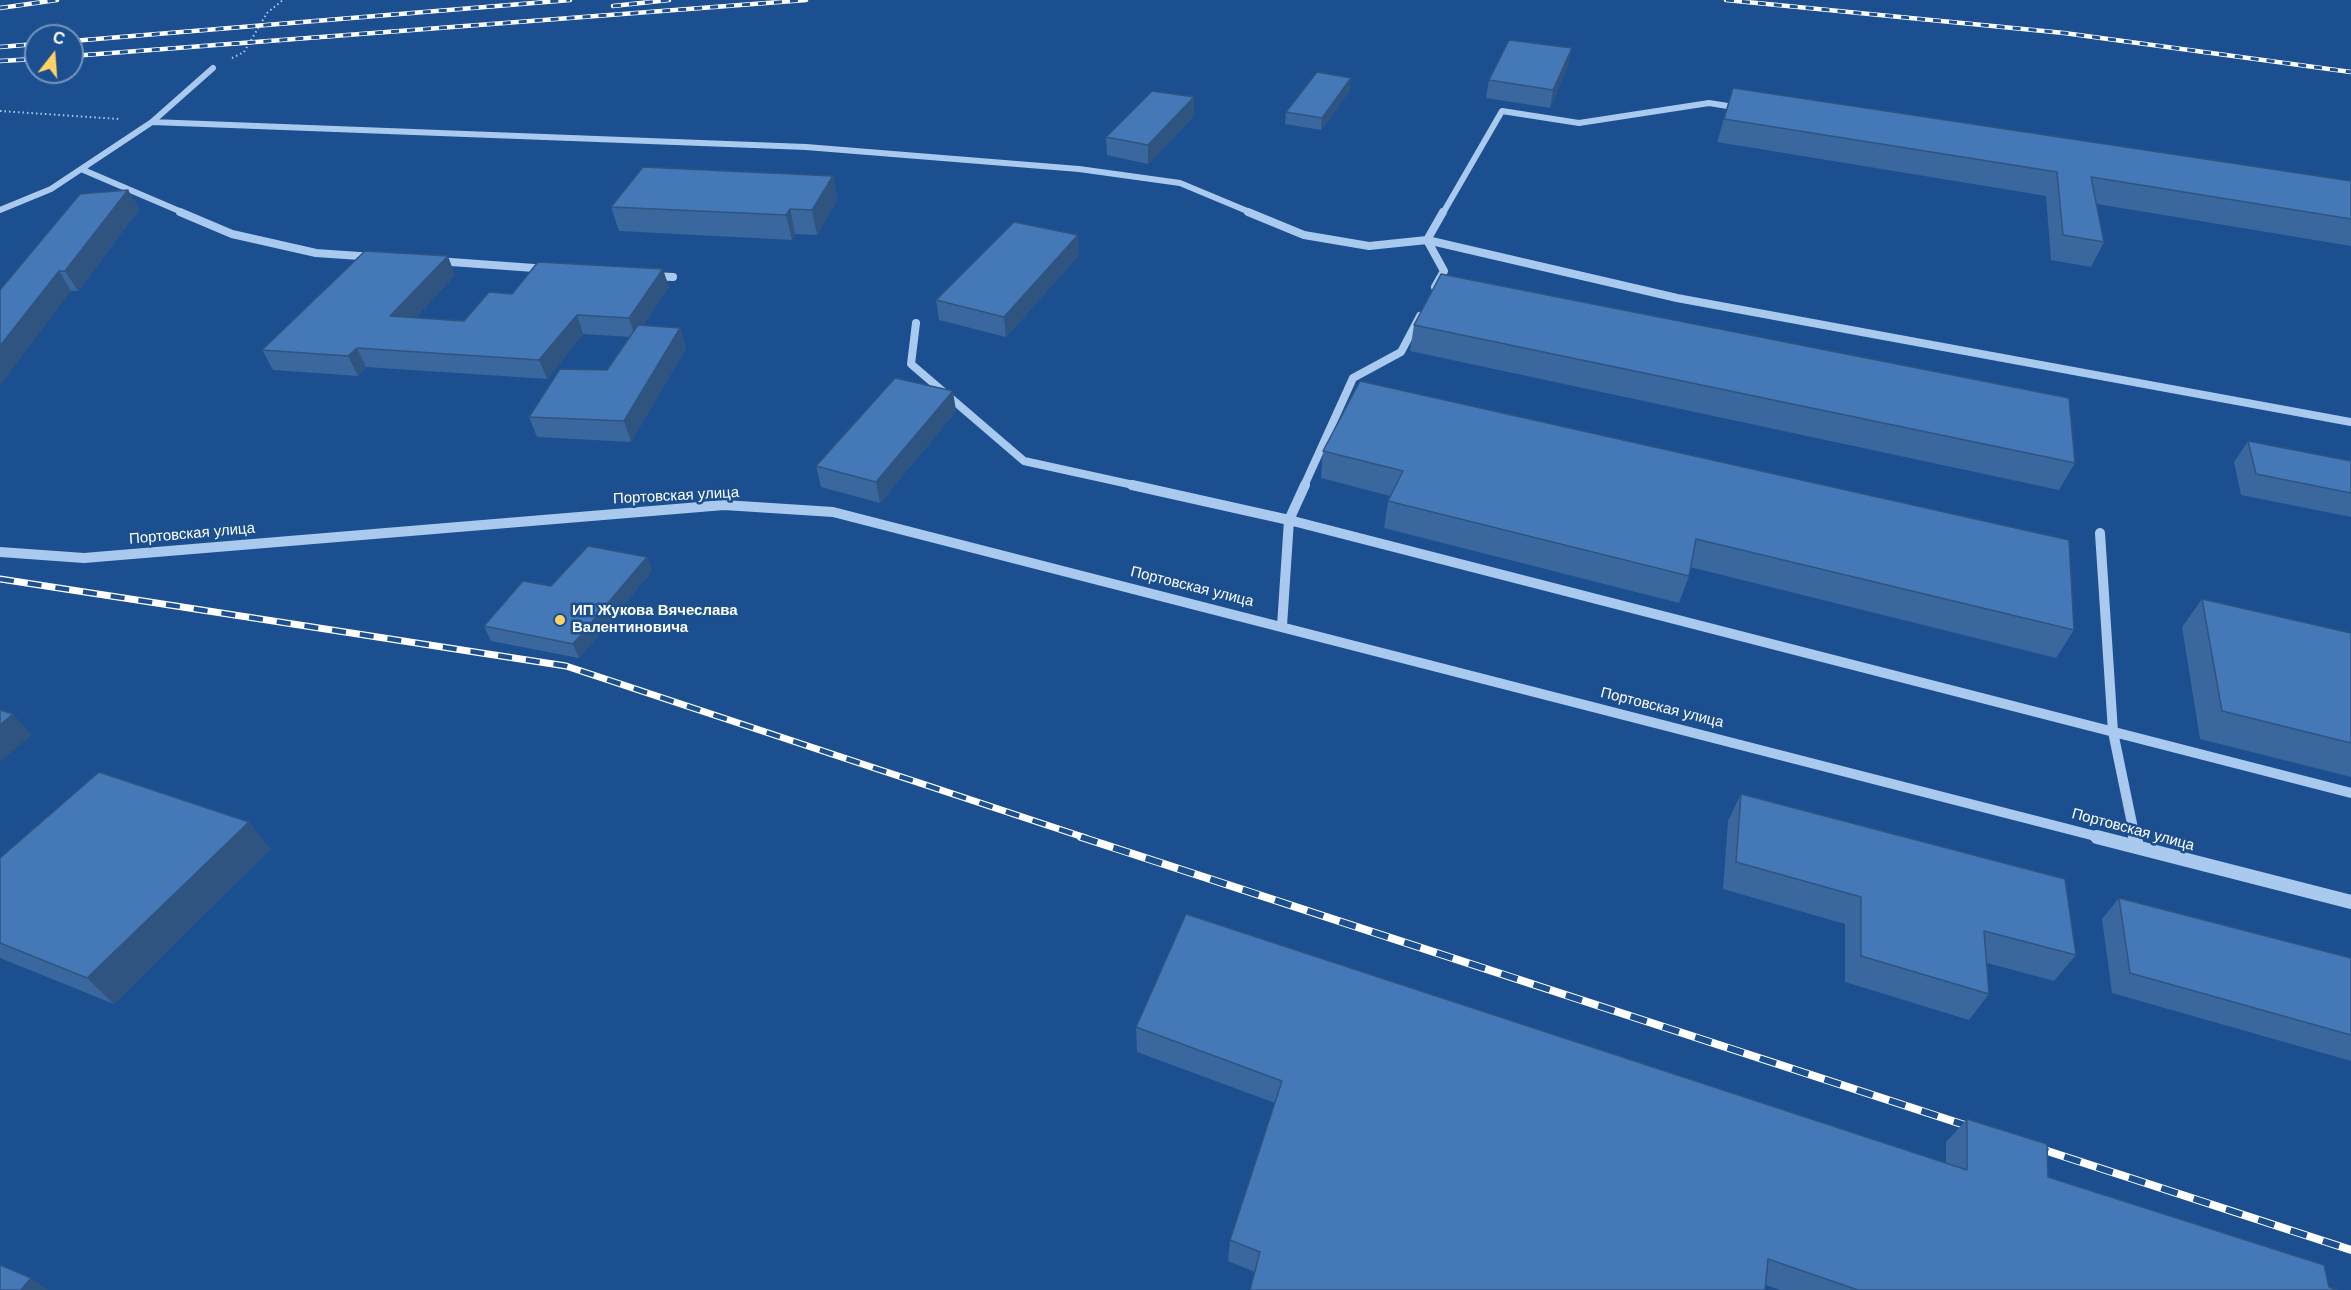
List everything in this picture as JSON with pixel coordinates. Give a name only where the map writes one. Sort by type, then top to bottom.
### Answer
[{"type":"street","points":[[0,210],[51,189],[153,121],[213,68]]},
{"type":"street","points":[[1427,240],[1502,111],[1579,123],[1709,103],[1744,109]]},
{"type":"street","points":[[153,121],[806,147],[1078,169],[1180,183],[1304,235],[1369,246],[1427,240],[1677,298],[2351,422]]},
{"type":"street","points":[[81,169],[232,234],[316,253],[387,258]]},
{"type":"street","points":[[1427,240],[1444,271],[1433,291]]},
{"type":"street","points":[[423,260],[554,269]]},
{"type":"street","points":[[649,276],[673,277]]},
{"type":"street","points":[[1282,626],[1288,520],[1353,378],[1401,352],[1422,311]]},
{"type":"street","points":[[916,323],[911,364],[1024,461],[1288,520],[2351,793]]},
{"type":"street","name":"Портовская улица","points":[[0,552],[84,558],[724,505],[833,512],[2351,902]]},
{"type":"street","points":[[2100,533],[2113,732],[2137,847]]},
{"type":"path","points":[[213,68],[244,52],[267,13],[283,0]]},
{"type":"path","points":[[0,111],[153,121]]},
{"type":"building","points":[[1509,40],[1572,48],[1553,90],[1489,80]]},
{"type":"building","points":[[1317,72],[1351,78],[1322,118],[1286,112]]},
{"type":"building","points":[[1733,88],[2351,181],[2351,219],[2091,177],[2104,242],[2063,235],[2057,172],[1724,119]]},
{"type":"building","points":[[1152,91],[1194,97],[1148,145],[1106,137]]},
{"type":"building","points":[[643,167],[833,176],[812,210],[790,209],[786,215],[611,207]]},
{"type":"building","points":[[128,190],[65,271],[59,271],[0,346],[0,290],[80,194]]},
{"type":"building","points":[[1014,222],[1078,235],[1004,317],[936,300]]},
{"type":"building","points":[[365,251],[448,256],[390,316],[464,321],[489,292],[512,294],[538,262],[663,269],[629,318],[577,315],[539,360],[357,348],[348,356],[262,350]]},
{"type":"building","points":[[1441,274],[2069,398],[2075,463],[1414,325]]},
{"type":"building","points":[[638,325],[680,328],[624,421],[529,417],[560,369],[607,370]]},
{"type":"building","points":[[895,378],[953,391],[876,482],[816,466]]},
{"type":"building","points":[[1360,381],[2069,540],[2074,630],[1696,539],[1689,576],[1388,501],[1403,471],[1323,451]]},
{"type":"building","points":[[2248,441],[2351,461],[2351,493],[2256,474]]},
{"type":"building","name":"ИП Жукова Вячеслава Валентиновича","points":[[588,546],[647,557],[573,644],[484,626],[523,581],[551,586]]},
{"type":"building","points":[[2202,599],[2351,633],[2351,743],[2222,711]]},
{"type":"building","points":[[0,710],[13,714],[0,725]]},
{"type":"building","points":[[99,772],[249,822],[87,978],[0,943],[0,858]]},
{"type":"building","points":[[1741,794],[2065,879],[2076,955],[1984,931],[1989,994],[1861,956],[1861,897],[1736,862]]},
{"type":"building","points":[[2119,898],[2351,958],[2351,1035],[2130,973]]},
{"type":"building","points":[[1186,914],[1967,1170],[1967,1119],[2047,1144],[2048,1177],[2324,1265],[2329,1287],[2337,1290],[1858,1290],[1768,1259],[1765,1290],[1250,1290],[1260,1252],[1230,1240],[1282,1081],[1136,1027]]},
{"type":"building","points":[[0,1265],[31,1278],[21,1290],[0,1290]]},
{"type":"railway","points":[[0,8],[57,0]]},
{"type":"railway","points":[[84,40],[570,0]]},
{"type":"railway","points":[[613,6],[669,0]]},
{"type":"railway","points":[[84,55],[806,0]]},
{"type":"railway","points":[[1726,0],[2064,33],[2351,72]]},
{"type":"railway","points":[[0,47],[24,45]]},
{"type":"railway","points":[[0,61],[24,60]]},
{"type":"railway","points":[[0,579],[566,666],[1086,838]]},
{"type":"railway","points":[[1081,837],[1977,1129]]},
{"type":"railway","points":[[2032,1146],[2351,1250]]},
{"type":"place","name":"ИП Жукова Вячеслава Валентиновича","points":[[560,620]]}]
